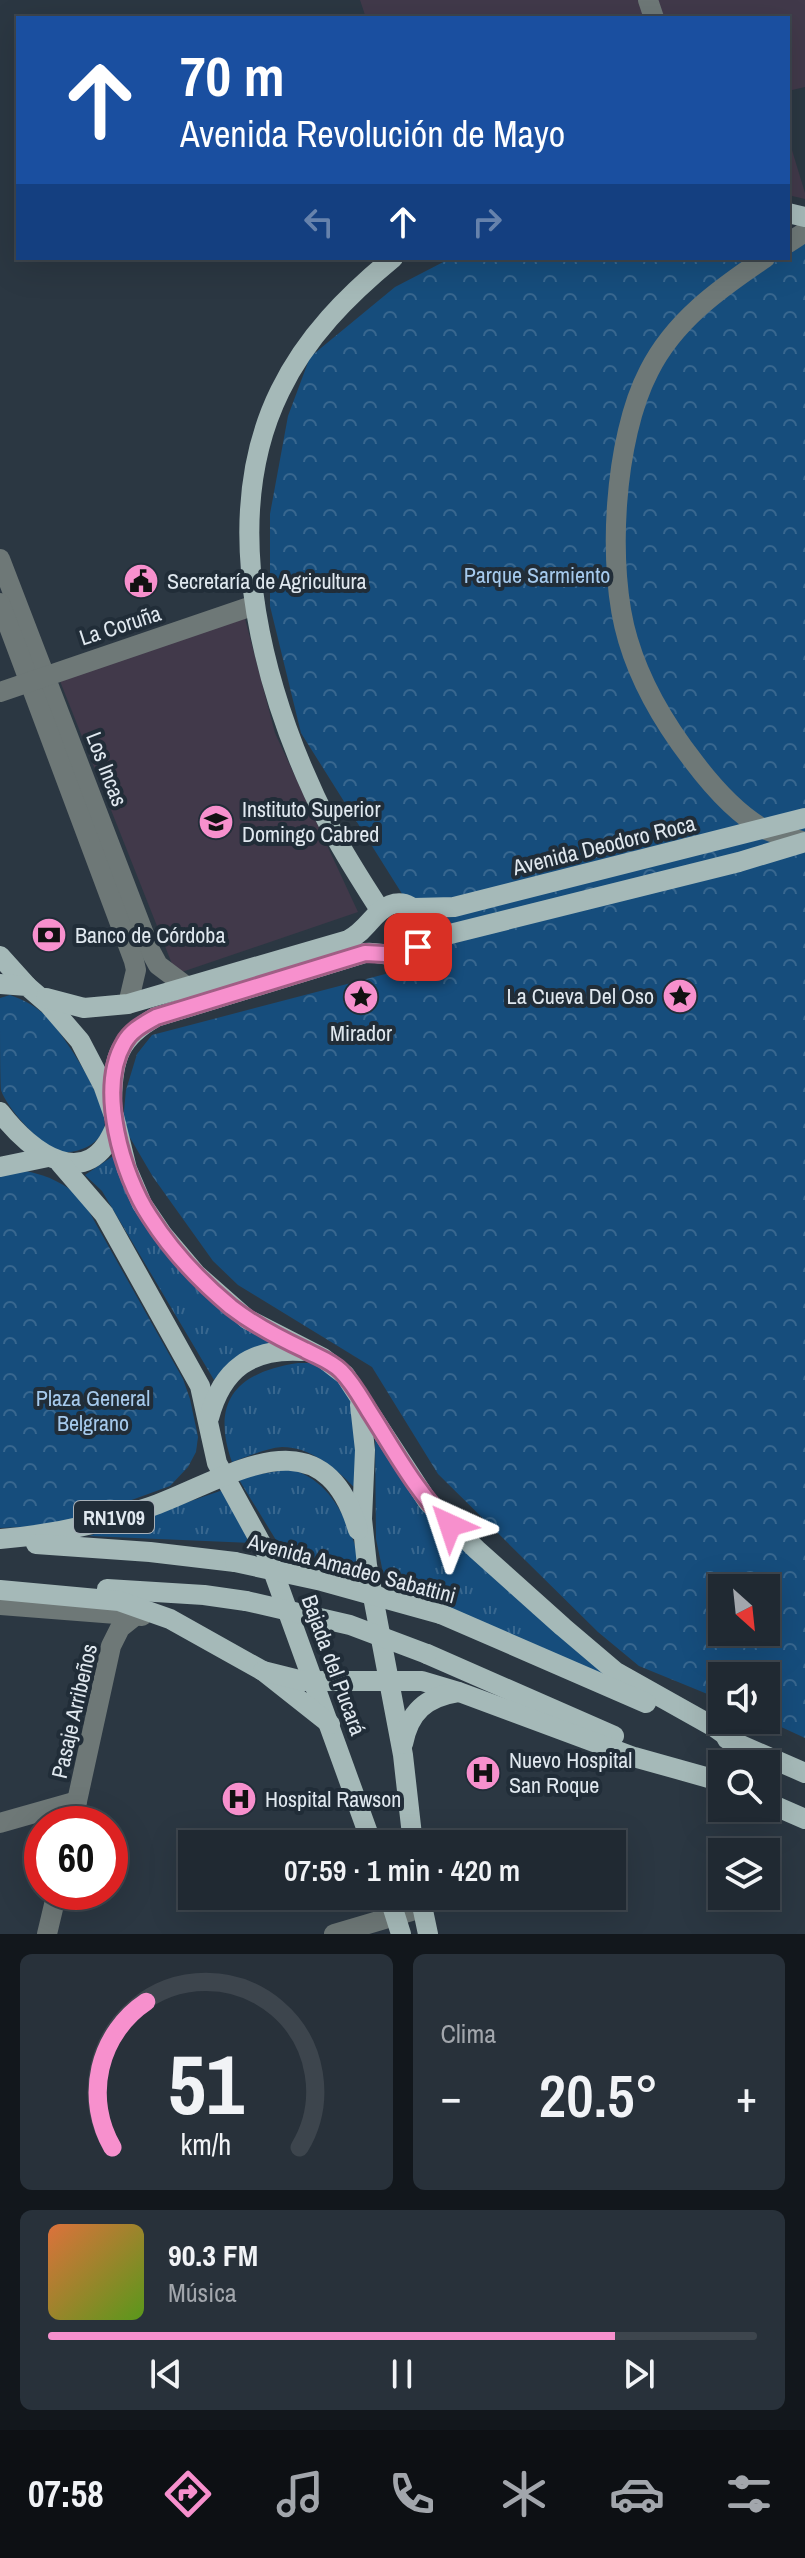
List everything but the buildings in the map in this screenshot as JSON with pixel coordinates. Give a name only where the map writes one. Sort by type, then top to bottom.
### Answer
[{"type":"main road","points":[[389,954],[374,940],[377,915],[306,775],[279,700],[255,605],[248,504],[259,447],[270,413],[296,362],[325,321],[391,260]]},
{"type":"main road","name":"Avenida Deodoro Roca","points":[[377,915],[397,903],[414,908],[454,907],[805,818]]},
{"type":"main road","points":[[0,1167],[54,1160],[76,1162],[95,1156],[107,1145],[114,1116],[116,1059],[125,1040],[138,1027],[156,1017],[365,953],[404,955],[412,952],[422,941],[739,862],[805,842]]},
{"type":"main road","points":[[414,908],[423,919],[422,941]]},
{"type":"main road","points":[[0,984],[84,1008],[128,1004],[348,940],[360,934],[377,915]]},
{"type":"main road","points":[[0,956],[80,1041],[99,1075],[135,1189],[150,1217],[196,1274],[247,1319],[336,1366],[358,1394],[428,1502],[477,1550],[616,1672],[714,1727],[739,1745]]},
{"type":"main road","name":"Bajada del Pucará","points":[[0,1112],[26,1142],[54,1160],[104,1214],[183,1351],[200,1386],[213,1448],[223,1476],[261,1540],[367,1830]]},
{"type":"main road","points":[[208,1418],[219,1388],[238,1367],[271,1352],[306,1351]]},
{"type":"main road","name":"Bajada del Pucará","points":[[358,1394],[365,1433],[362,1519],[367,1565],[402,1748],[411,1830]]},
{"type":"main road","name":"RN1V09","points":[[0,1540],[80,1527],[147,1508],[246,1466],[272,1461],[302,1463],[332,1480],[349,1506],[367,1565]]},
{"type":"main road","name":"Avenida Amadeo Sabattini","points":[[0,1540],[235,1562],[322,1581],[441,1614],[805,1773]]},
{"type":"main road","points":[[0,1583],[204,1595],[246,1601],[350,1625],[427,1654],[708,1778]]},
{"type":"main road","points":[[0,1590],[119,1601],[170,1619],[263,1671],[330,1724]]},
{"type":"main road","points":[[263,1671],[295,1680],[422,1681],[634,1757],[708,1779]]},
{"type":"main road","points":[[402,1748],[406,1729],[417,1710],[427,1701],[459,1692]]},
{"type":"main road","points":[[780,1808],[805,1819]]},
{"type":"main road","points":[[423,1910],[428,1934]]},
{"type":"street","points":[[762,260],[692,313],[668,341],[647,375],[625,440],[617,501],[621,608],[635,662],[665,721],[703,774],[724,798],[765,830],[805,842]]},
{"type":"street","name":"Los Incas","points":[[0,559],[134,961],[133,989],[128,1004]]},
{"type":"street","name":"Los Incas","points":[[0,603],[38,678],[151,952],[158,965],[186,986]]},
{"type":"street","name":"La Coruña","points":[[0,692],[255,605]]},
{"type":"street","points":[[0,1605],[170,1619]]},
{"type":"street","name":"Pasaje Arribeños","points":[[76,1806],[111,1646],[120,1628],[135,1616]]},
{"type":"street","points":[[0,1823],[77,1801]]},
{"type":"street","points":[[47,1934],[53,1910]]},
{"type":"street","points":[[334,1934],[395,1915]]},
{"type":"shaded area","points":[[360,0],[805,0],[805,87],[790,91],[790,16],[365,16]]},
{"type":"shaded area","points":[[790,144],[805,193],[805,199],[790,195]]},
{"type":"shaded area","name":"Instituto Superior Domingo Cabred","points":[[243,611],[275,733],[358,912],[176,974],[58,676]]},
{"type":"green space","name":"Parque Sarmiento","points":[[790,238],[805,241],[805,1738],[780,1726],[780,1662],[708,1662],[708,1694],[639,1666],[598,1632],[438,1474],[372,1367],[238,1285],[213,1261],[153,1177],[123,1121],[126,1090],[137,1054],[152,1035],[443,959],[301,733],[270,606],[270,514],[288,416],[310,357],[395,287],[447,260],[790,260]]},
{"type":"green space","points":[[10,995],[30,1004],[47,1017],[64,1038],[93,1087],[104,1118],[104,1129],[97,1140],[87,1147],[65,1152],[51,1148],[25,1125],[4,1097],[1,1090],[0,998]]},
{"type":"green space","points":[[116,1154],[131,1197],[274,1343],[214,1380],[102,1191],[85,1175]]},
{"type":"green space","name":"Plaza General Belgrano","points":[[26,1171],[56,1181],[82,1199],[183,1379],[198,1437],[196,1452],[188,1467],[170,1486],[63,1525],[0,1528],[0,1175]]},
{"type":"green space","points":[[298,1363],[323,1366],[337,1376],[347,1389],[356,1420],[354,1487],[322,1460],[293,1448],[270,1449],[232,1462],[225,1422],[227,1406],[234,1393],[259,1374]]},
{"type":"green space","points":[[375,1432],[409,1485],[628,1688],[385,1582],[376,1539]]},
{"type":"green space","points":[[289,1469],[306,1475],[331,1497],[349,1528],[364,1578],[287,1558],[238,1478]]},
{"type":"green space","points":[[223,1490],[252,1543],[89,1536]]},
{"type":"place","name":"Secretaría de Agricultura","points":[[141,581]]},
{"type":"place","name":"Instituto Superior Domingo Cabred","points":[[216,822]]},
{"type":"place","name":"Banco de Córdoba","points":[[49,935]]},
{"type":"place","name":"La Cueva Del Oso","points":[[680,996]]},
{"type":"place","name":"Mirador","points":[[361,997]]},
{"type":"place","name":"Nuevo Hospital San Roque","points":[[483,1773]]},
{"type":"place","name":"Hospital Rawson","points":[[239,1799]]},
{"type":"route","points":[[418,947],[396,956],[365,953],[156,1017],[138,1027],[125,1040],[116,1059],[112,1107],[127,1169],[150,1217],[163,1235],[216,1294],[247,1319],[323,1358],[345,1375],[428,1502],[450,1525]]}]
